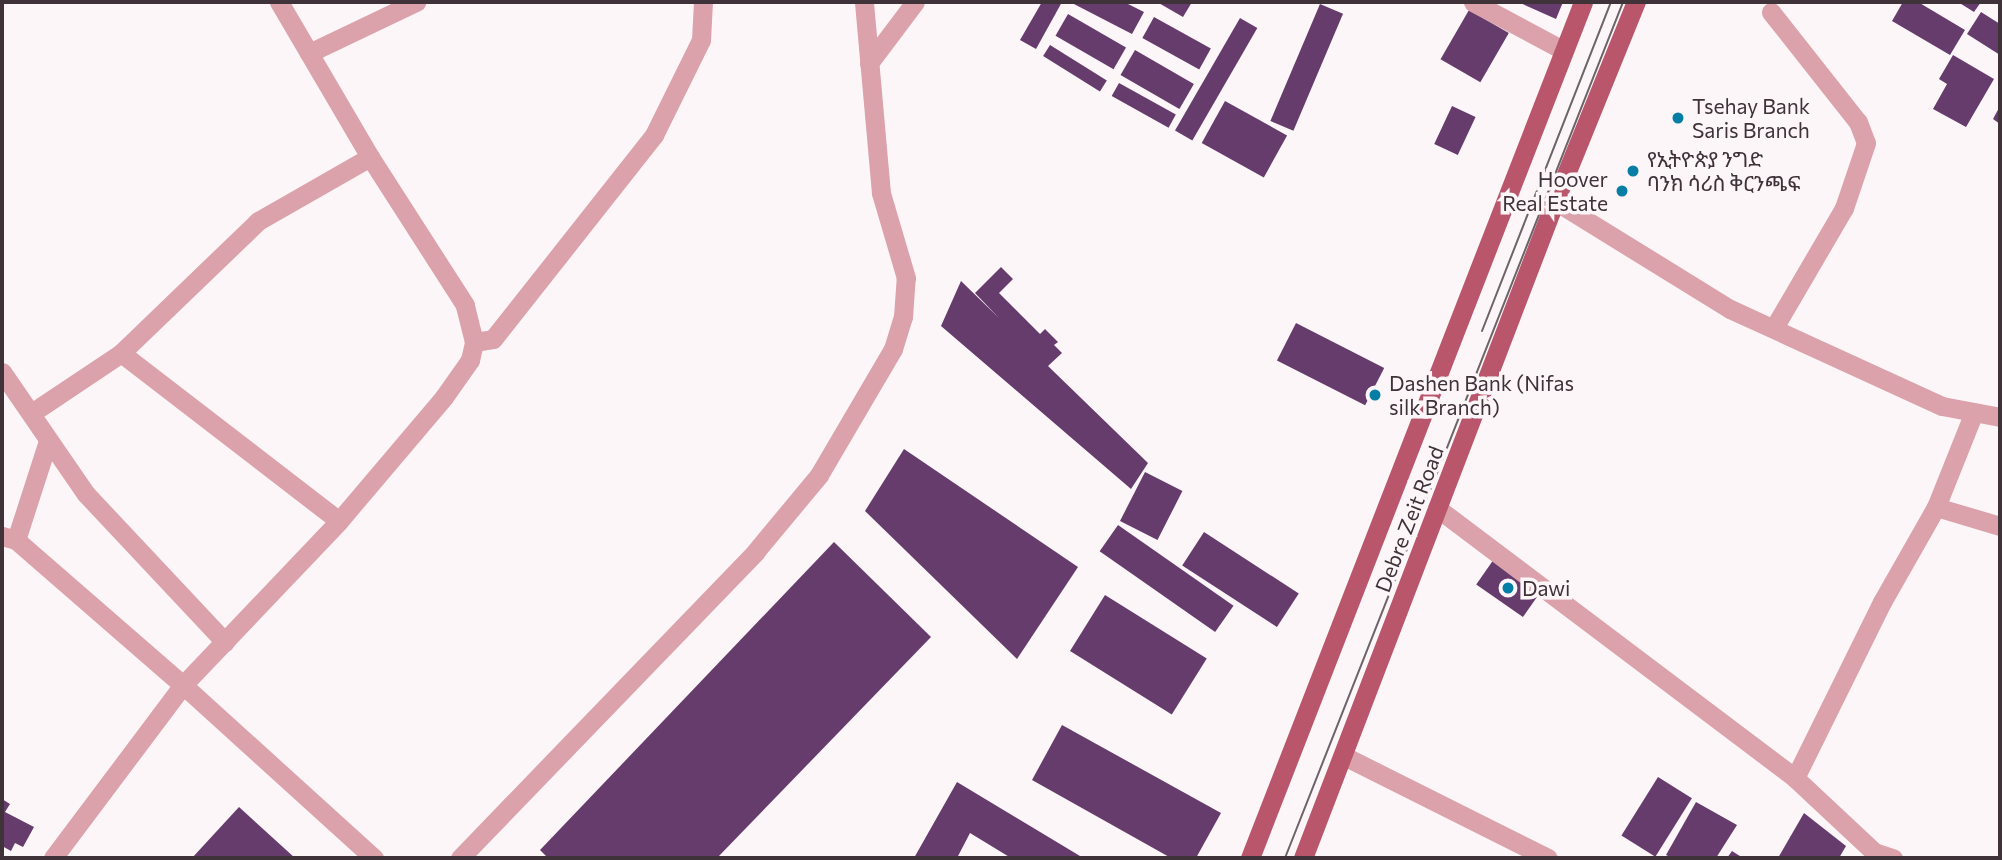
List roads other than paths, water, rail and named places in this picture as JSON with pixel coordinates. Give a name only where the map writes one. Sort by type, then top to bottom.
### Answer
[{"type":"main road","name":"Debre Zeit Road","points":[[1250,858],[1392,502],[1583,2]]},
{"type":"main road","name":"Debre Zeit Road","points":[[1303,858],[1555,201],[1636,2]]},
{"type":"street","points":[[53,858],[183,685],[339,521],[460,376],[474,342],[465,305],[370,157],[279,2]]},
{"type":"street","points":[[309,53],[416,2]]},
{"type":"street","points":[[474,342],[494,339],[654,135],[701,40],[703,2]]},
{"type":"street","points":[[460,858],[764,542],[819,475],[893,349],[902,317],[906,278],[881,192],[864,2]]},
{"type":"street","points":[[869,63],[915,2]]},
{"type":"street","points":[[1472,2],[1563,50]]},
{"type":"street","points":[[1772,12],[1858,122],[1866,143],[1844,208],[1774,328]]},
{"type":"street","points":[[33,412],[121,353],[258,221],[370,157]]},
{"type":"street","points":[[1555,201],[1730,309],[1877,379],[1941,406],[2000,417]]},
{"type":"street","points":[[121,353],[339,521]]},
{"type":"street","points":[[2,372],[33,412],[48,441],[86,494],[225,642]]},
{"type":"street","points":[[1795,778],[1882,602],[1936,508],[1974,412]]},
{"type":"street","points":[[48,441],[9,538],[183,685],[374,858]]},
{"type":"street","points":[[1437,508],[1795,778],[1879,856]]},
{"type":"street","points":[[1936,508],[2000,526]]},
{"type":"street","points":[[1344,756],[1548,858]]},
{"type":"tram line","points":[[1482,331],[1611,2]]},
{"type":"tram line","points":[[1285,858],[1623,2]]},
{"type":"place","name":"Tsehay Bank Saris Branch","points":[[1678,118]]},
{"type":"place","name":"የኢትዮጵያ ንግድ ባንክ ሳሪስ ቅርንጫፍ","points":[[1633,171]]},
{"type":"place","name":"Hoover Real Estate","points":[[1622,191]]},
{"type":"place","name":"Dashen Bank (Nifas silk Branch)","points":[[1375,395]]},
{"type":"place","name":"Dawi","points":[[1508,588]]}]
